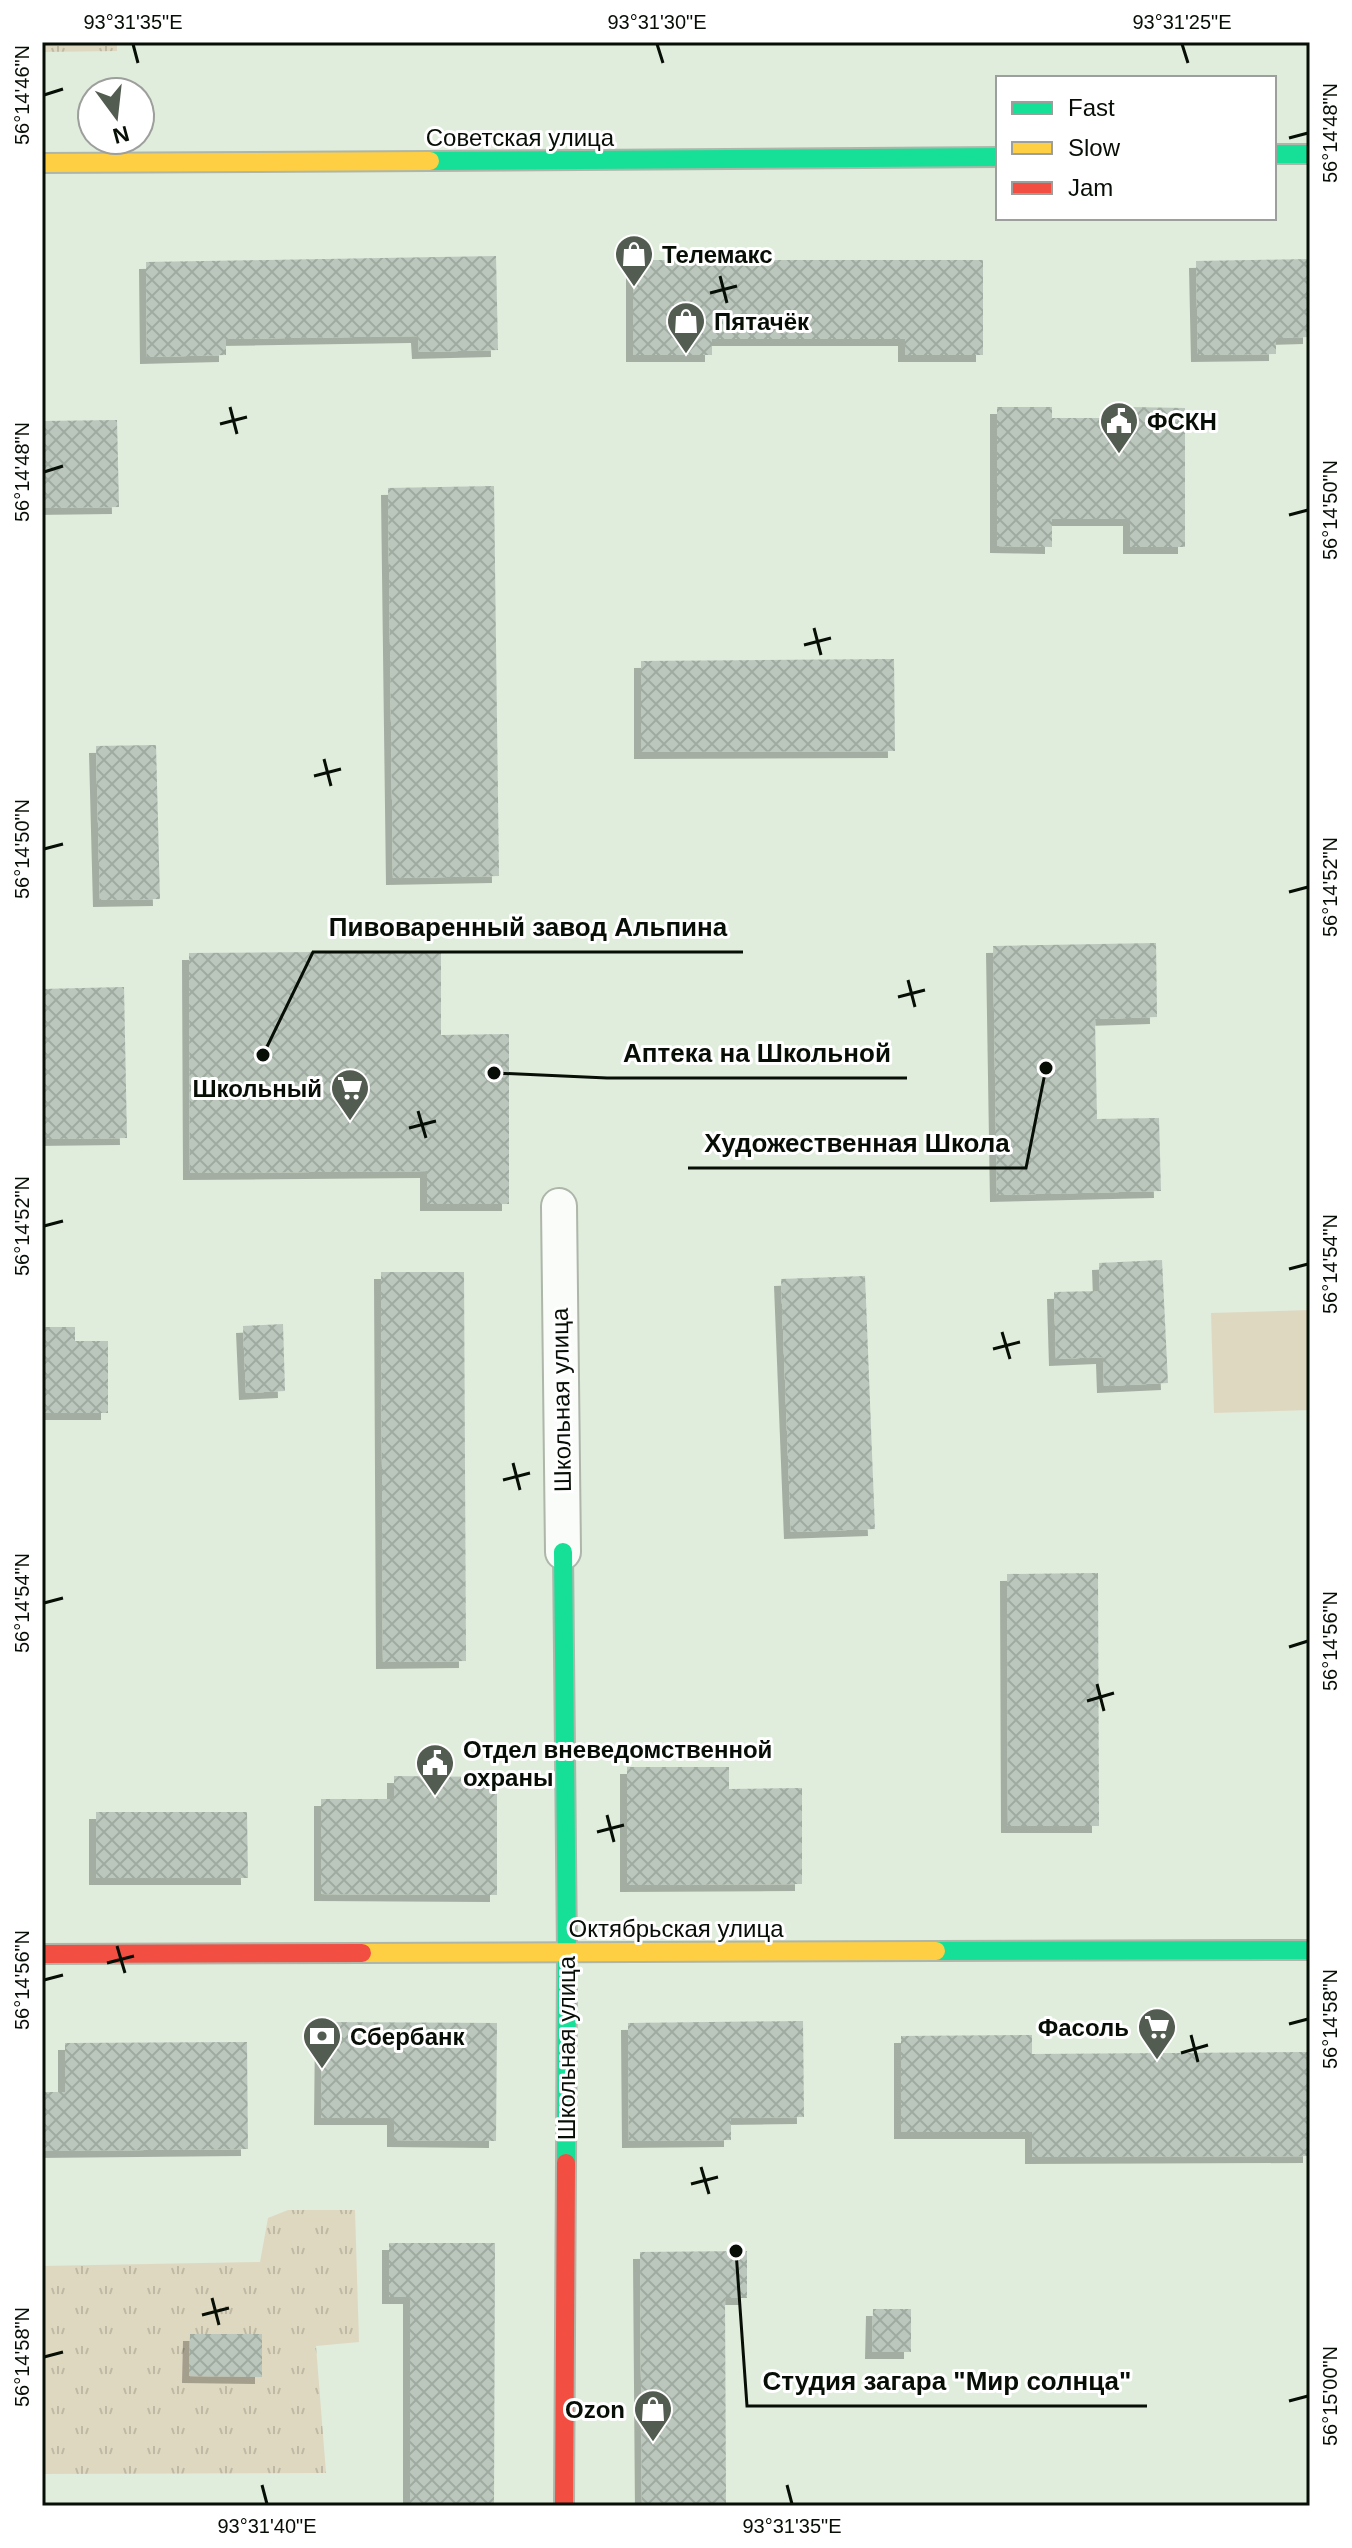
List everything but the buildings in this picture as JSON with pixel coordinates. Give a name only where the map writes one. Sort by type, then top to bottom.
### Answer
[{"type":"street","points":[[1276,154],[1310,154]]},
{"type":"street","name":"Советская улица","points":[[42,163],[996,157]]},
{"type":"street","name":"Школьная улица","points":[[559,1206],[567,1953],[564,2506]]},
{"type":"street","name":"Октябрьская улица","points":[[42,1954],[1310,1950]]},
{"type":"green space","points":[[42,42],[117,42],[117,51],[42,52]]},
{"type":"green space","points":[[1310,1310],[1310,1410],[1214,1413],[1211,1313]]},
{"type":"green space","points":[[288,2210],[355,2210],[359,2342],[316,2346],[326,2473],[42,2474],[42,2266],[260,2262],[268,2218]]},
{"type":"traffic: fast","points":[[1276,154],[1310,154]]},
{"type":"traffic: fast","points":[[430,161],[996,157]]},
{"type":"traffic: fast","points":[[563,1552],[566,2163]]},
{"type":"traffic: fast","points":[[936,1951],[1310,1950]]},
{"type":"traffic: slow","points":[[42,163],[430,161]]},
{"type":"traffic: slow","points":[[362,1953],[936,1951]]},
{"type":"traffic: jam","points":[[42,1954],[362,1953]]},
{"type":"traffic: jam","points":[[564,2506],[566,2163]]},
{"type":"place","name":"Телемакс","points":[[634,288]]},
{"type":"place","name":"Пятачёк","points":[[686,355]]},
{"type":"place","name":"ФСКН","points":[[1119,455]]},
{"type":"place","name":"Пивоваренный завод Альпина","points":[[263,1055]]},
{"type":"place","name":"Художественная Школа","points":[[1046,1068]]},
{"type":"place","name":"Аптека на Школьной","points":[[494,1073]]},
{"type":"place","name":"Школьный","points":[[350,1122]]},
{"type":"place","name":"Отдел вневедомственной охраны","points":[[435,1797]]},
{"type":"place","name":"Фасоль","points":[[1157,2061]]},
{"type":"place","name":"Сбербанк","points":[[322,2070]]},
{"type":"place","name":"Студия загара \"Мир солнца\"","points":[[736,2251]]},
{"type":"place","name":"Ozon","points":[[653,2443]]}]
